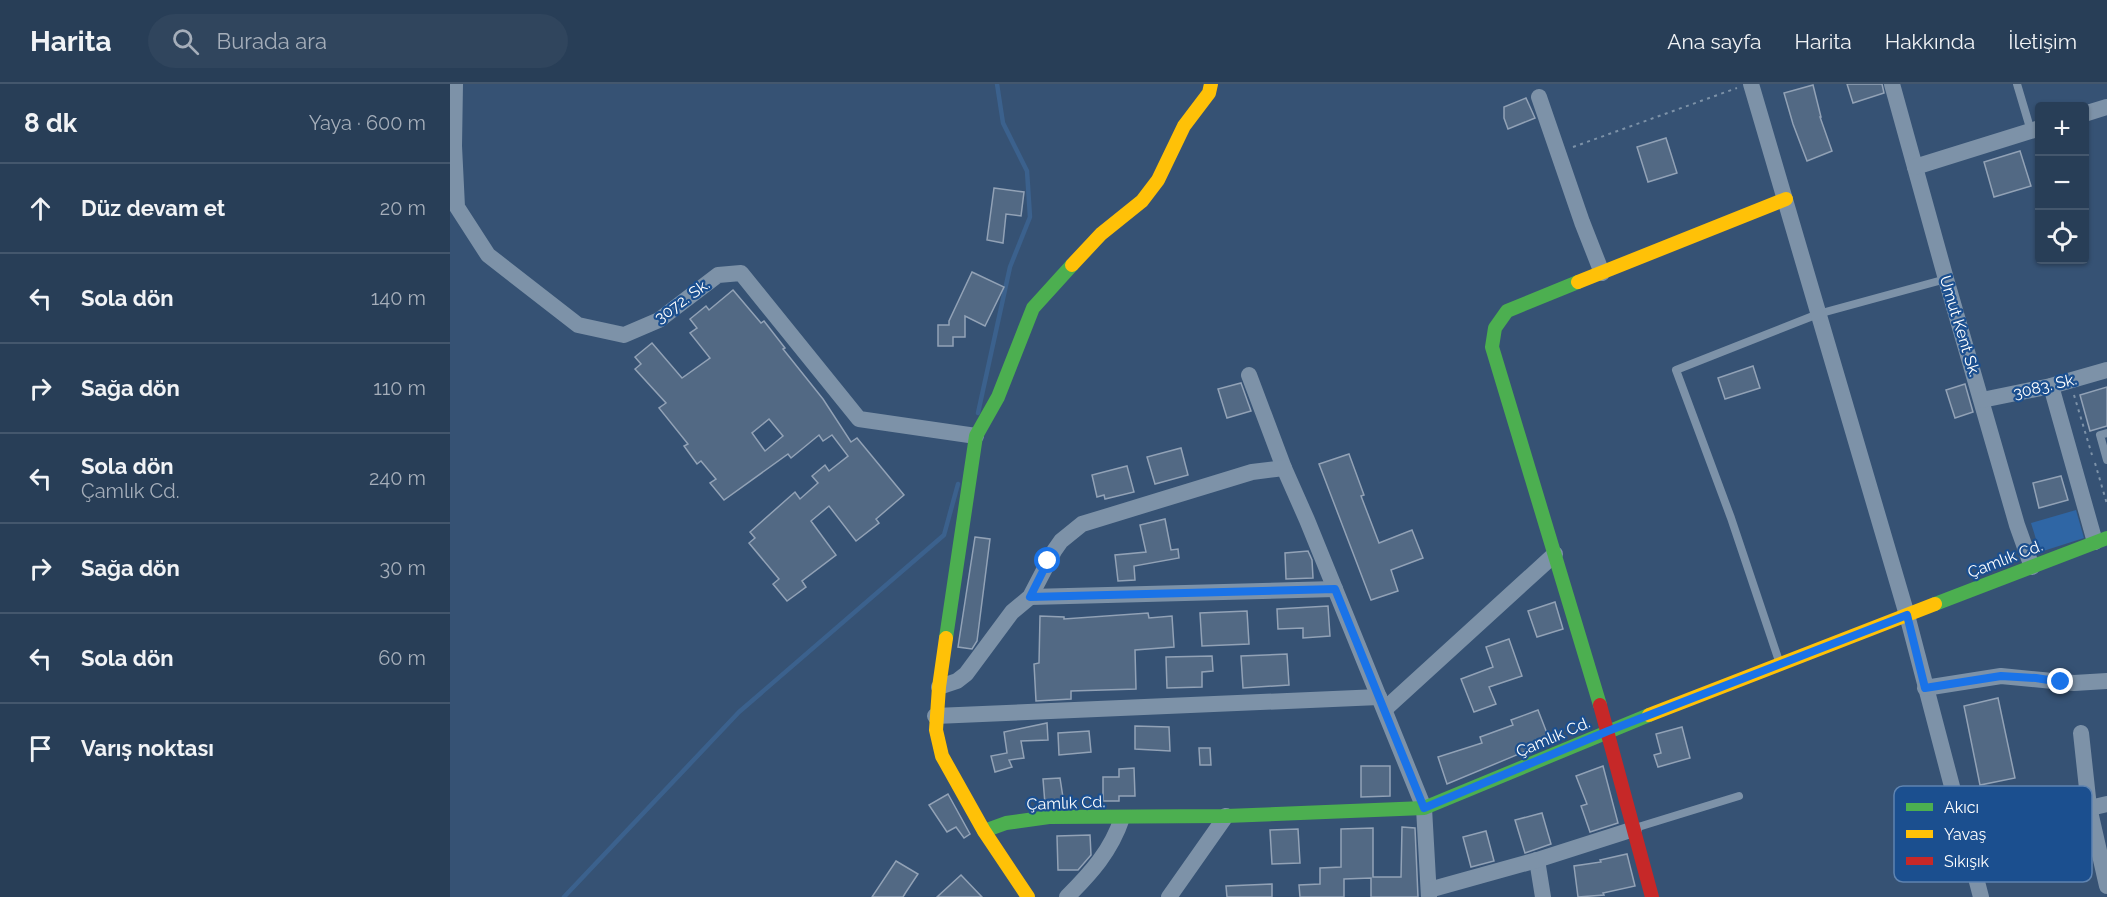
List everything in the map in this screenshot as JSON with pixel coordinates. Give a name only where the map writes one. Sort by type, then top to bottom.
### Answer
[{"type":"street","name":"3072. Sk.","points":[[455,84],[454,146],[457,207],[488,255],[578,325],[624,335],[659,320],[718,275],[741,273],[859,419],[976,436]]},
{"type":"street","points":[[1028,897],[984,831],[942,756],[936,730],[939,687],[976,436],[998,397],[1034,308],[1101,234],[1142,201],[1158,180],[1184,126],[1209,93],[1211,84]]},
{"type":"street","points":[[1751,84],[1907,615],[1951,786]]},
{"type":"street","name":"Umut Kent Sk.","points":[[1892,84],[2017,525],[2032,567]]},
{"type":"street","points":[[1539,97],[1602,273]]},
{"type":"street","points":[[2089,113],[2107,107]]},
{"type":"street","points":[[1915,167],[2035,129]]},
{"type":"street","points":[[1652,897],[1608,731],[1492,347],[1492,335],[1496,324],[1507,311],[1786,199]]},
{"type":"street","name":"3083. Sk.","points":[[1982,400],[2051,386],[2107,370]]},
{"type":"street","points":[[1249,375],[1284,468],[1424,808],[1429,893],[1634,829]]},
{"type":"street","points":[[2051,386],[2101,540]]},
{"type":"street","points":[[939,687],[957,681],[966,674],[1012,612],[1030,597],[1054,550],[1061,541],[1082,524],[1252,472],[1284,468]]},
{"type":"street","name":"Çamlık Cd.","points":[[984,831],[1006,823],[1049,817],[1226,816],[1424,808],[1608,731],[2101,540]]},
{"type":"street","points":[[936,716],[1382,703],[1555,554]]},
{"type":"street","points":[[1030,597],[1335,589]]},
{"type":"street","points":[[1925,688],[2001,676],[2074,683],[2107,681]]},
{"type":"street","points":[[2081,733],[2087,786]]},
{"type":"street","points":[[2092,806],[2107,804]]},
{"type":"street","points":[[1169,897],[1226,816]]},
{"type":"street","points":[[1067,897],[1096,868],[1110,848],[1122,818]]},
{"type":"street","points":[[2092,820],[2107,886]]},
{"type":"street","points":[[1537,860],[1543,897]]},
{"type":"street","points":[[1977,882],[1981,897]]},
{"type":"lane","points":[[2017,84],[2035,129]]},
{"type":"lane","points":[[1780,664],[1731,518],[1676,370],[1818,314],[1946,279]]},
{"type":"lane","points":[[2107,433],[2100,435],[2107,460]]},
{"type":"lane","points":[[1634,829],[1740,796]]},
{"type":"path","points":[[1558,152],[1751,84]]},
{"type":"path","points":[[2073,392],[2107,504]]},
{"type":"shaded area","points":[[2076,510],[2084,538],[2040,552],[2031,523]]},
{"type":"building","points":[[1847,84],[1882,84],[1884,93],[1853,103]]},
{"type":"building","points":[[1813,85],[1820,117],[1832,151],[1807,161],[1784,93]]},
{"type":"building","points":[[1526,98],[1535,118],[1508,129],[1504,118],[1504,107]]},
{"type":"building","points":[[1666,138],[1677,173],[1648,182],[1637,147]]},
{"type":"building","points":[[2020,151],[2031,186],[1994,197],[1984,162]]},
{"type":"building","points":[[994,188],[1024,192],[1021,216],[1006,214],[1003,243],[987,240]]},
{"type":"building","points":[[972,272],[1004,287],[985,326],[965,316],[965,337],[953,337],[953,346],[938,346],[938,325],[949,325]]},
{"type":"building","points":[[733,290],[761,323],[764,321],[785,348],[783,349],[823,399],[851,442],[857,438],[904,495],[876,519],[879,523],[856,541],[829,506],[811,521],[836,555],[802,581],[806,587],[787,601],[773,584],[779,579],[749,543],[755,538],[750,532],[795,492],[800,499],[818,483],[812,476],[825,465],[829,471],[848,456],[832,435],[823,441],[819,435],[791,458],[788,454],[724,500],[710,483],[716,479],[701,461],[697,464],[684,446],[688,444],[659,408],[666,403],[635,369],[641,364],[635,357],[652,343],[682,378],[710,358],[690,333],[697,328],[690,319],[706,306],[709,310]],"holes":[[[769,419],[783,436],[765,451],[752,433]]]},
{"type":"building","points":[[1753,366],[1760,388],[1725,399],[1718,378]]},
{"type":"building","points":[[1241,383],[1251,411],[1227,418],[1218,389]]},
{"type":"building","points":[[1965,384],[1973,412],[1955,418],[1946,390]]},
{"type":"building","points":[[2107,387],[2107,426],[2090,431],[2080,395]]},
{"type":"building","points":[[1181,448],[1188,475],[1155,484],[1147,457]]},
{"type":"building","points":[[1349,454],[1364,495],[1361,496],[1379,543],[1412,530],[1423,558],[1391,570],[1398,591],[1371,600],[1319,464]]},
{"type":"building","points":[[1127,466],[1134,492],[1105,499],[1104,495],[1097,497],[1092,475]]},
{"type":"building","points":[[2061,476],[2068,500],[2039,508],[2033,483]]},
{"type":"building","points":[[1165,519],[1171,550],[1178,549],[1179,558],[1134,566],[1135,580],[1118,581],[1115,555],[1146,552],[1140,525]]},
{"type":"building","points":[[975,537],[990,539],[977,641],[972,649],[958,647]]},
{"type":"building","points":[[1308,551],[1312,560],[1313,578],[1286,579],[1285,553]]},
{"type":"building","points":[[1555,602],[1563,629],[1537,637],[1528,611]]},
{"type":"building","points":[[1328,606],[1330,636],[1303,638],[1303,628],[1278,629],[1277,609]]},
{"type":"building","points":[[1247,611],[1249,644],[1202,646],[1200,613]]},
{"type":"building","points":[[1148,613],[1149,618],[1172,616],[1174,647],[1135,650],[1136,689],[1071,691],[1071,699],[1036,701],[1034,664],[1039,663],[1040,616],[1064,617],[1064,619]]},
{"type":"building","points":[[1509,639],[1522,676],[1489,687],[1496,704],[1474,712],[1461,679],[1493,667],[1486,647]]},
{"type":"building","points":[[1287,654],[1289,685],[1243,688],[1241,656]]},
{"type":"building","points":[[1212,656],[1213,671],[1202,672],[1202,687],[1167,688],[1166,657]]},
{"type":"building","points":[[1998,698],[2015,778],[1980,785],[1964,706]]},
{"type":"building","points":[[1538,710],[1550,741],[1447,784],[1438,757],[1482,743],[1480,737],[1513,725],[1511,720]]},
{"type":"building","points":[[1047,723],[1048,740],[1021,741],[1024,758],[1009,760],[1012,767],[995,772],[991,756],[1007,753],[1004,732]]},
{"type":"building","points":[[1135,726],[1169,727],[1170,751],[1135,749]]},
{"type":"building","points":[[1682,727],[1690,758],[1658,767],[1654,755],[1661,753],[1656,734]]},
{"type":"building","points":[[1089,731],[1091,752],[1059,755],[1058,733]]},
{"type":"building","points":[[1199,748],[1210,748],[1211,765],[1200,765]]},
{"type":"building","points":[[1361,766],[1390,766],[1390,796],[1361,797]]},
{"type":"building","points":[[1603,766],[1618,823],[1590,832],[1581,806],[1587,804],[1576,776]]},
{"type":"building","points":[[1134,768],[1135,796],[1119,796],[1119,801],[1103,801],[1103,777],[1119,777],[1119,769]]},
{"type":"building","points":[[1060,778],[1064,804],[1045,804],[1043,779]]},
{"type":"building","points":[[948,794],[970,834],[964,838],[956,827],[947,832],[929,805]]},
{"type":"building","points":[[1542,813],[1551,844],[1525,853],[1515,820]]},
{"type":"building","points":[[1402,827],[1415,828],[1418,897],[1371,897],[1371,878],[1344,879],[1344,897],[1300,897],[1299,885],[1320,884],[1320,868],[1341,867],[1341,829],[1373,828],[1373,877],[1401,877]]},
{"type":"building","points":[[1298,829],[1300,863],[1272,864],[1270,830]]},
{"type":"building","points":[[1486,831],[1494,861],[1471,867],[1463,837]]},
{"type":"building","points":[[1090,835],[1091,855],[1078,870],[1058,870],[1057,836]]},
{"type":"building","points":[[1627,854],[1635,886],[1603,893],[1604,895],[1578,897],[1574,866],[1601,862],[1600,860]]},
{"type":"building","points":[[896,861],[918,874],[903,897],[872,897]]},
{"type":"building","points":[[961,875],[982,897],[937,897]]},
{"type":"building","points":[[1272,884],[1272,897],[1227,897],[1226,886]]},
{"type":"waterway","points":[[978,413],[1010,267],[1030,217],[1027,171],[1003,123],[997,84]]},
{"type":"waterway","points":[[564,897],[739,712],[944,535],[958,484]]},
{"type":"traffic: fast","points":[[946,638],[976,436],[998,397],[1033,308],[1072,265]]},
{"type":"traffic: fast","points":[[1578,282],[1507,311],[1495,328],[1492,347],[1600,705]]},
{"type":"traffic: fast","points":[[1935,604],[2107,538]]},
{"type":"traffic: fast","points":[[984,831],[1006,823],[1049,817],[1226,816],[1424,808],[1649,715]]},
{"type":"traffic: slow","points":[[1072,265],[1101,234],[1142,201],[1158,180],[1184,126],[1209,93],[1211,84]]},
{"type":"traffic: slow","points":[[1578,282],[1786,199]]},
{"type":"traffic: slow","points":[[1649,715],[1935,604]]},
{"type":"traffic: slow","points":[[946,638],[936,730],[942,756],[984,831],[1028,897]]},
{"type":"traffic: jam","points":[[1600,705],[1652,897]]},
{"type":"route","points":[[1048,561],[1030,597],[1335,589],[1424,808],[1608,731],[1907,615],[1925,688],[2001,676],[2061,682]]}]
